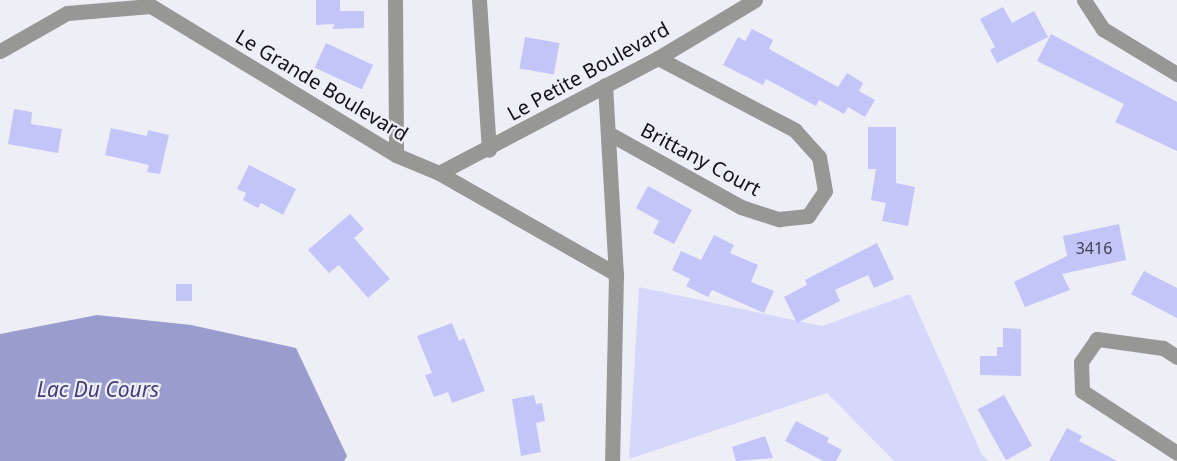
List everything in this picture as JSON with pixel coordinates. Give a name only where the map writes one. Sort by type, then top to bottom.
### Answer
[{"type":"street","points":[[395,0],[396,155]]},
{"type":"street","points":[[479,0],[489,150]]},
{"type":"street","name":"Le Petite Boulevard","points":[[439,173],[489,150],[658,58],[754,0]]},
{"type":"street","points":[[1084,0],[1103,28],[1177,74]]},
{"type":"street","name":"Le Grande Boulevard","points":[[0,51],[67,6],[150,3],[396,155],[439,173],[616,274]]},
{"type":"street","name":"Brittany Court","points":[[608,133],[741,207],[779,219],[808,216],[825,190],[819,156],[795,130],[658,58]]},
{"type":"street","points":[[605,85],[616,274],[612,461]]},
{"type":"street","points":[[1177,357],[1163,348],[1096,339],[1081,362],[1082,391],[1177,453]]},
{"type":"shaded area","points":[[639,287],[822,326],[910,294],[982,455],[989,461],[894,461],[827,393],[629,459]]},
{"type":"water","name":"Lac Du Cours","points":[[97,315],[191,325],[296,348],[347,456],[344,461],[0,461],[0,334]]},
{"type":"building","points":[[316,0],[340,0],[340,11],[364,11],[364,28],[332,29],[335,24],[316,25]]},
{"type":"building","points":[[1003,7],[1012,23],[1034,11],[1048,37],[997,63],[990,50],[995,47],[980,19]]},
{"type":"building","points":[[752,29],[773,40],[769,49],[838,87],[847,73],[863,83],[859,91],[875,100],[865,117],[848,107],[844,114],[819,100],[816,106],[766,79],[763,85],[723,65],[738,37],[745,41]]},
{"type":"building","points":[[1051,34],[1177,102],[1177,151],[1115,122],[1124,104],[1037,61]]},
{"type":"building","points":[[525,37],[559,43],[554,75],[519,69]]},
{"type":"building","points":[[326,43],[373,65],[362,89],[315,67]]},
{"type":"building","points":[[14,109],[32,112],[31,124],[62,129],[58,153],[8,144]]},
{"type":"building","points":[[868,127],[896,127],[896,183],[915,187],[908,226],[882,221],[886,203],[871,200],[876,169],[868,169]]},
{"type":"building","points":[[111,128],[147,136],[148,130],[169,135],[160,174],[147,172],[149,165],[105,155]]},
{"type":"building","points":[[249,165],[296,189],[283,215],[261,203],[258,208],[243,200],[246,193],[237,189]]},
{"type":"building","points":[[648,186],[692,210],[674,244],[653,233],[659,221],[636,208]]},
{"type":"building","points":[[350,214],[364,229],[354,238],[390,279],[368,298],[339,265],[329,273],[308,250]]},
{"type":"building","points":[[1119,224],[1126,260],[1062,274],[1070,290],[1025,307],[1014,282],[1067,256],[1063,236]]},
{"type":"building","points":[[714,235],[734,245],[730,253],[758,265],[751,282],[774,291],[764,313],[712,290],[708,297],[686,286],[690,279],[672,270],[681,251],[701,260]]},
{"type":"building","points":[[877,243],[894,279],[874,288],[868,275],[835,290],[840,301],[797,323],[784,297],[807,285],[805,280]]},
{"type":"building","points":[[1144,271],[1177,288],[1177,318],[1131,294]]},
{"type":"building","points":[[176,284],[192,284],[192,301],[176,301]]},
{"type":"building","points":[[452,323],[459,341],[464,338],[485,391],[452,403],[448,392],[434,397],[425,375],[432,373],[417,336]]},
{"type":"building","points":[[1003,328],[1021,329],[1021,376],[980,375],[980,356],[997,356],[997,347],[1003,347]]},
{"type":"building","points":[[534,395],[536,404],[542,403],[545,421],[536,423],[541,452],[521,456],[512,399]]},
{"type":"building","points":[[1004,395],[1032,446],[1006,460],[978,410]]},
{"type":"building","points":[[796,421],[829,438],[827,442],[842,450],[836,461],[823,461],[785,441]]},
{"type":"building","points":[[1067,428],[1082,436],[1079,441],[1117,461],[1049,461]]},
{"type":"building","points":[[765,436],[773,458],[736,461],[732,447]]}]
